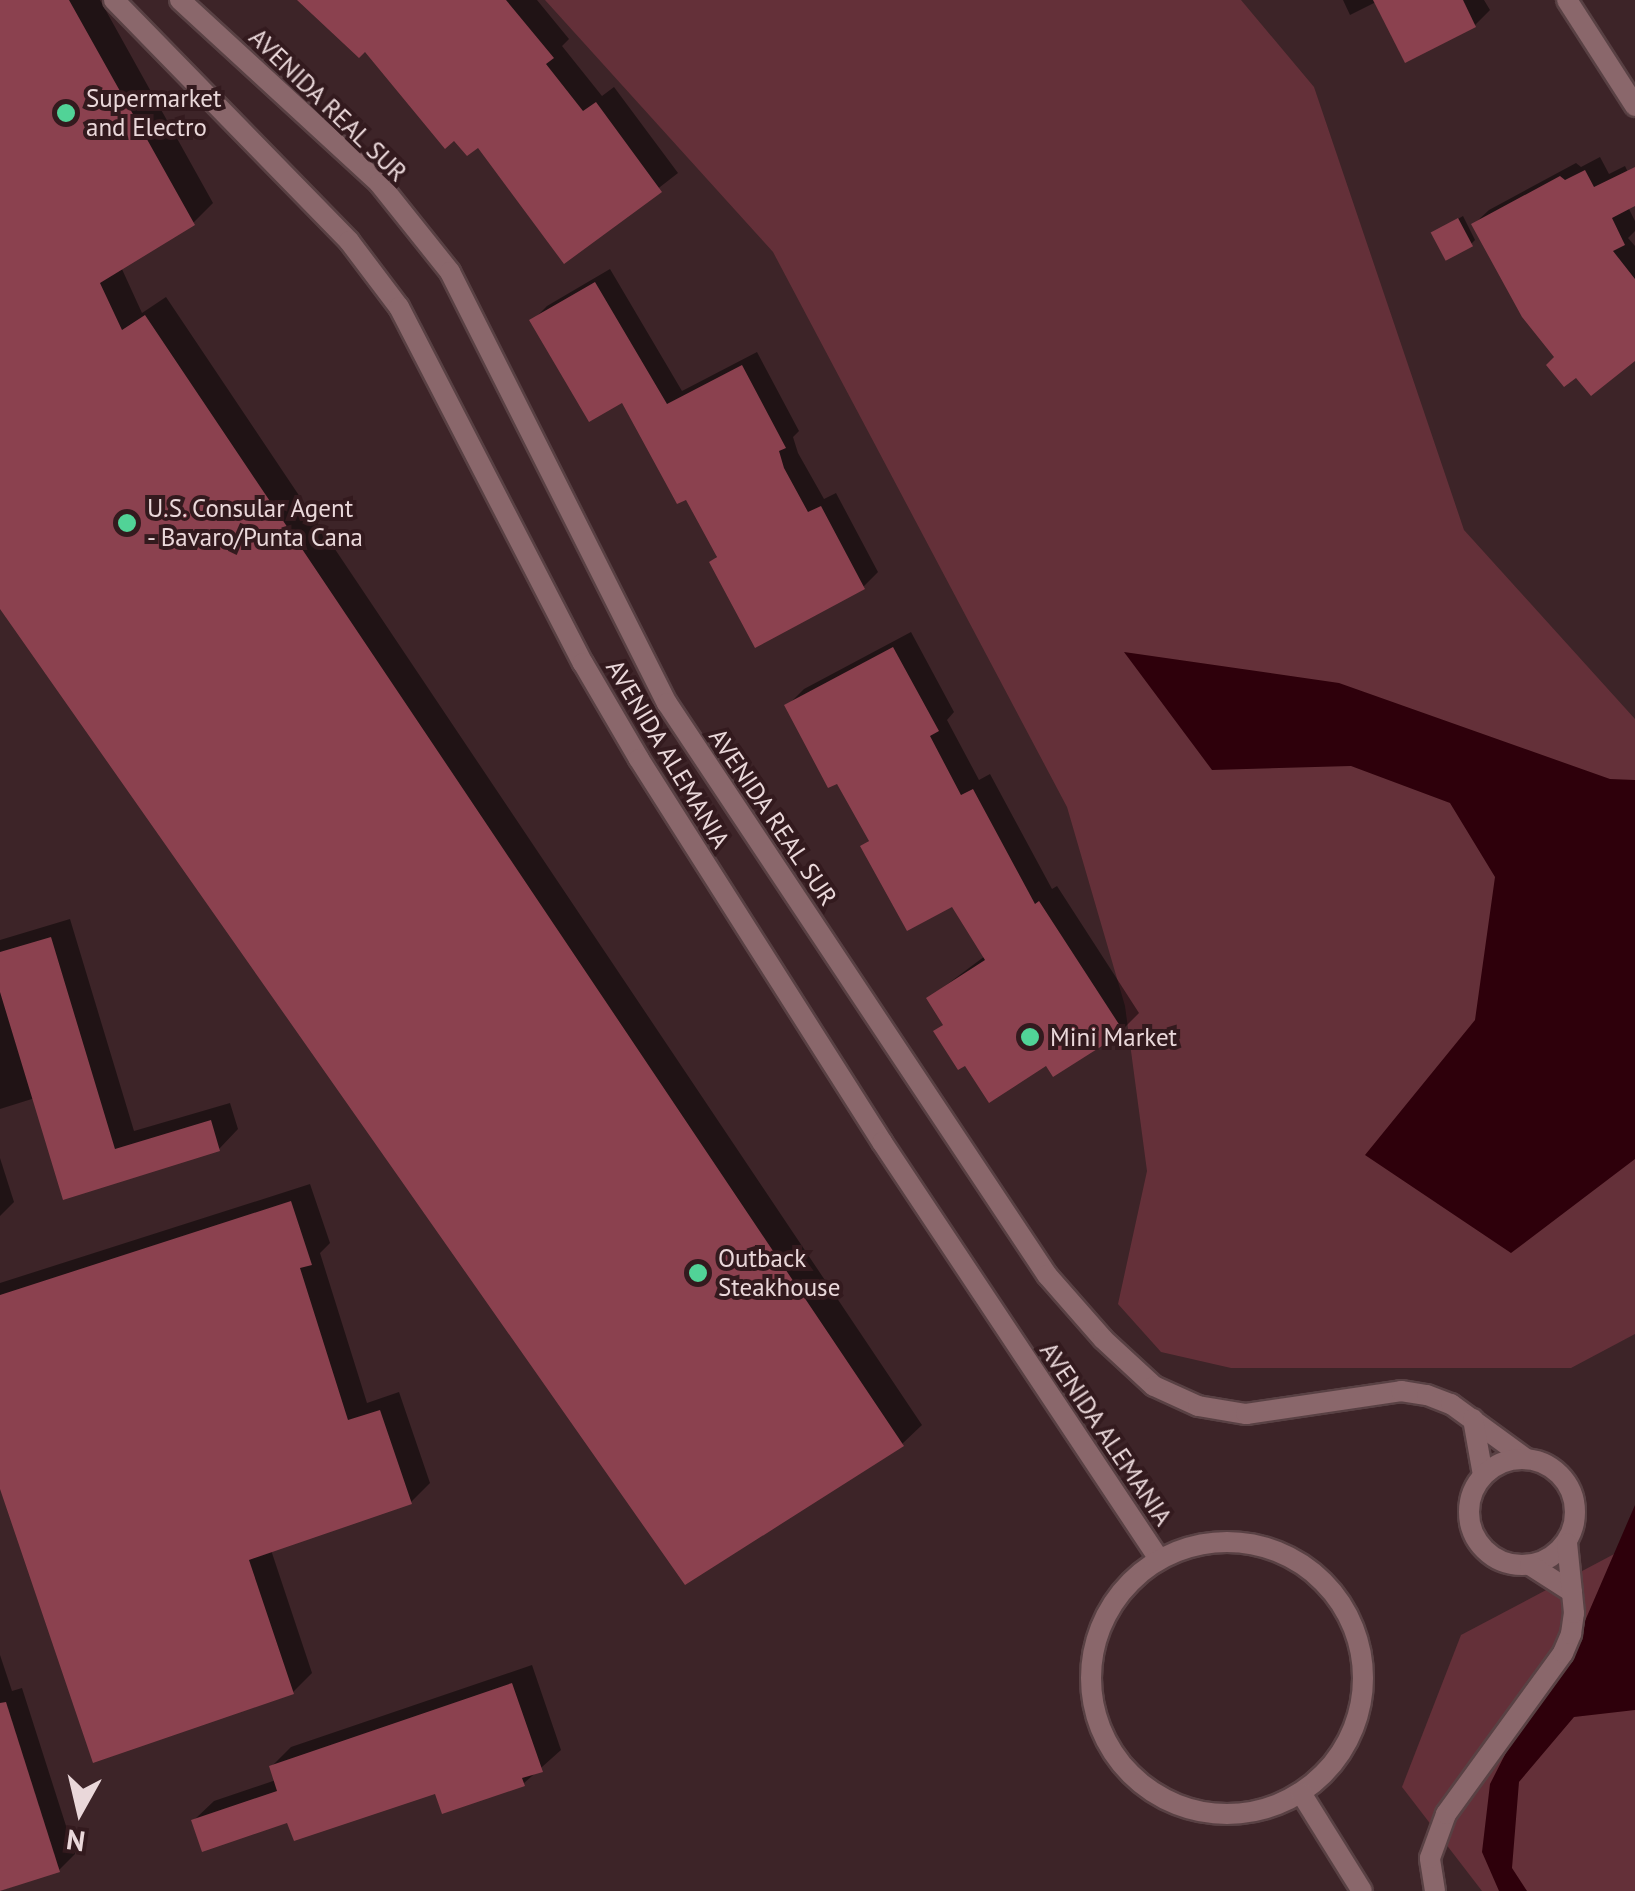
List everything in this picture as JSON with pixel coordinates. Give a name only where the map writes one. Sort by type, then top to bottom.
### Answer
[{"type":"street","name":"AVENIDA ALEMANIA","points":[[114,0],[349,241],[399,307],[583,662],[639,759],[882,1142],[1158,1559]]},
{"type":"street","name":"AVENIDA REAL SUR","points":[[180,0],[378,183],[450,272],[667,702],[1048,1275],[1103,1339],[1154,1386],[1198,1406],[1246,1414],[1401,1391],[1452,1404],[1526,1458]]},
{"type":"street","points":[[1567,0],[1635,106]]},
{"type":"street","points":[[1474,1419],[1483,1475]]},
{"type":"street","points":[[1526,1458],[1544,1462],[1570,1487],[1575,1524],[1567,1543],[1550,1558],[1530,1565],[1502,1562],[1474,1536],[1468,1514],[1472,1493],[1483,1475],[1495,1466],[1526,1458]]},
{"type":"street","points":[[1233,1541],[1272,1548],[1306,1566],[1335,1592],[1357,1632],[1365,1668],[1362,1704],[1350,1739],[1330,1770],[1301,1793],[1266,1809],[1228,1814],[1190,1810],[1156,1794],[1126,1770],[1102,1733],[1090,1694],[1092,1654],[1104,1616],[1127,1584],[1158,1559],[1195,1545],[1233,1541]]},
{"type":"street","points":[[1435,1891],[1430,1858],[1435,1835],[1563,1652],[1571,1634],[1567,1543]]},
{"type":"street","points":[[1530,1565],[1572,1592]]},
{"type":"street","points":[[1301,1793],[1362,1891]]},
{"type":"shaded area","points":[[545,0],[1241,0],[1314,87],[1464,530],[1635,719],[1635,1334],[1571,1368],[1231,1368],[1161,1352],[1118,1304],[1147,1171],[1125,1006],[1067,807],[773,252]]},
{"type":"shaded area","points":[[1124,652],[1339,683],[1610,779],[1635,780],[1635,1159],[1511,1253],[1365,1155],[1475,1020],[1495,877],[1450,803],[1351,766],[1212,770]]},
{"type":"shaded area","points":[[1635,1505],[1635,1710],[1574,1717],[1519,1782],[1512,1868],[1527,1891],[1499,1891],[1482,1852],[1490,1784],[1536,1694],[1575,1644]]},
{"type":"shaded area","points":[[1635,1543],[1635,1891],[1482,1891],[1402,1787],[1461,1635]]},
{"type":"building","points":[[0,0],[69,0],[195,225],[100,283],[122,330],[145,315],[904,1446],[685,1585],[0,609]]},
{"type":"building","points":[[297,0],[506,0],[554,58],[546,64],[583,111],[596,102],[662,192],[564,264],[478,148],[467,156],[454,141],[445,149],[365,52],[359,58]]},
{"type":"building","points":[[1373,0],[1463,0],[1476,27],[1405,63]]},
{"type":"building","points":[[1635,167],[1635,206],[1612,218],[1625,245],[1613,251],[1635,279],[1635,361],[1591,396],[1576,378],[1564,387],[1546,365],[1554,357],[1522,317],[1471,224],[1560,176],[1565,180],[1585,170],[1594,187]]},
{"type":"building","points":[[1458,218],[1473,246],[1446,261],[1431,233]]},
{"type":"building","points":[[595,282],[667,404],[742,365],[786,448],[779,451],[784,468],[808,512],[821,506],[865,589],[755,648],[709,562],[717,557],[686,500],[677,504],[622,403],[589,422],[529,320]]},
{"type":"building","points":[[893,647],[939,731],[930,736],[961,795],[973,789],[1035,904],[1039,901],[1124,1032],[1053,1077],[1046,1066],[989,1103],[965,1066],[958,1070],[933,1031],[943,1025],[926,998],[985,960],[952,907],[907,931],[860,846],[869,841],[837,784],[828,788],[784,705]]},
{"type":"building","points":[[51,937],[115,1149],[211,1120],[220,1151],[63,1200],[0,992],[0,952]]},
{"type":"building","points":[[291,1201],[312,1265],[300,1268],[348,1420],[380,1410],[412,1504],[249,1560],[294,1694],[93,1763],[0,1489],[0,1295]]},
{"type":"building","points":[[512,1683],[543,1772],[522,1778],[525,1786],[442,1814],[435,1794],[294,1841],[287,1823],[202,1852],[191,1820],[277,1791],[269,1766]]},
{"type":"building","points":[[6,1702],[60,1872],[0,1891],[0,1703]]},
{"type":"place","name":"Supermarket and Electro","points":[[66,113]]},
{"type":"place","name":"U.S. Consular Agent - Bavaro/Punta Cana","points":[[127,523]]},
{"type":"place","name":"Mini Market","points":[[1030,1037]]},
{"type":"place","name":"Outback Steakhouse","points":[[698,1273]]}]
